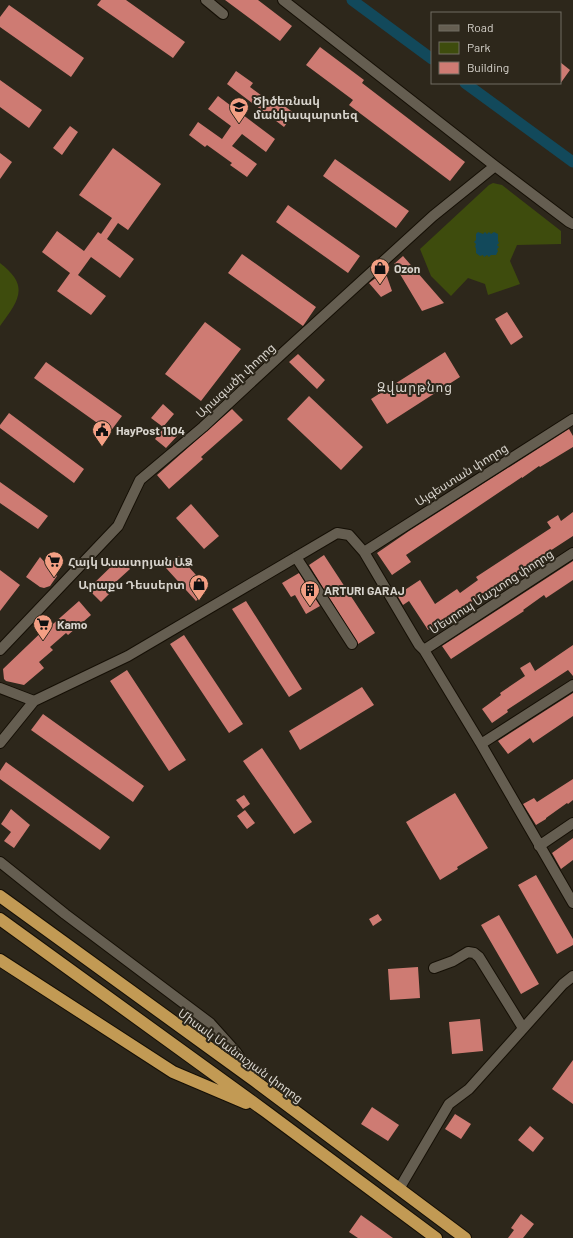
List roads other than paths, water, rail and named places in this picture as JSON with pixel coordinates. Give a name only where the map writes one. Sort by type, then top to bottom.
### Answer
[{"type":"highway","name":"Միսակ Մանուշյան փողոց","points":[[0,896],[255,1081],[465,1238]]},
{"type":"highway","points":[[0,919],[265,1111],[436,1238]]},
{"type":"highway","points":[[0,960],[173,1072],[265,1111]]},
{"type":"street","points":[[206,0],[223,14]]},
{"type":"street","points":[[283,0],[494,166],[573,224]]},
{"type":"street","name":"Արագածի փողոց","points":[[0,650],[118,526],[140,480],[204,427],[433,216],[494,166]]},
{"type":"street","name":"Այգեստան փողոց","points":[[364,552],[573,419]]},
{"type":"street","points":[[0,743],[34,701],[128,656],[337,533],[349,535],[364,552],[419,645],[424,650],[481,744],[573,903]]},
{"type":"street","name":"Մեսրոպ Մաշտոց փողոց","points":[[424,650],[573,553]]},
{"type":"street","points":[[296,557],[352,644]]},
{"type":"street","points":[[481,744],[573,685]]},
{"type":"street","points":[[0,688],[34,701]]},
{"type":"street","points":[[539,846],[573,823]]},
{"type":"street","points":[[0,862],[65,914],[210,1023],[236,1052],[255,1081]]},
{"type":"street","points":[[434,968],[453,961],[468,952],[474,953],[479,957],[523,1028]]},
{"type":"street","points":[[399,1189],[450,1104],[468,1088],[563,984],[573,976]]},
{"type":"water","points":[[478,232],[483,234],[485,232],[487,234],[489,232],[491,234],[494,232],[498,234],[499,243],[497,245],[499,247],[496,255],[491,255],[489,257],[487,255],[484,257],[483,255],[480,256],[476,253],[476,244],[474,242]]},
{"type":"waterway","points":[[352,0],[431,58]]},
{"type":"waterway","points":[[466,84],[573,162]]},
{"type":"place","name":"Ծիծեռնակ մանկապարտեզ","points":[[239,124]]},
{"type":"place","name":"Ozon","points":[[380,285]]},
{"type":"place","name":"HayPost 1104","points":[[102,447]]},
{"type":"place","name":"Հայկ Ասատրյան ԱՁ","points":[[54,578]]},
{"type":"place","name":"Արաքս Դեսսերտ","points":[[199,601]]},
{"type":"place","name":"ARTURI GARAJ","points":[[310,607]]},
{"type":"place","name":"Kamo","points":[[43,641]]},
{"type":"district","name":"Զվարթնոց","points":[[415,387]]}]
